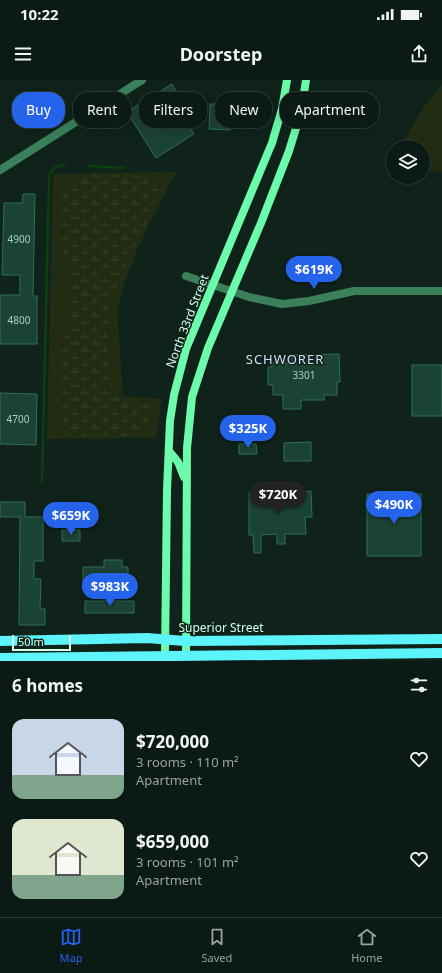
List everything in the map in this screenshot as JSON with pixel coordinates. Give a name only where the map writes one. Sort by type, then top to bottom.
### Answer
[{"type":"main road","name":"North 33rd Street","points":[[165,655],[169,451],[172,407],[180,369],[186,349],[272,143],[282,109],[287,80]]},
{"type":"main road","points":[[186,655],[188,430],[192,397],[203,361],[289,151],[301,112],[306,80]]},
{"type":"main road","points":[[169,451],[182,469],[187,492]]},
{"type":"main road","name":"Superior Street","points":[[0,641],[165,639],[185,641],[442,639]]},
{"type":"main road","points":[[0,658],[442,653]]},
{"type":"street","points":[[0,170],[142,80]]},
{"type":"street","points":[[186,276],[232,293],[267,302],[291,304],[354,291],[442,291]]},
{"type":"green space","points":[[442,85],[442,172],[430,171],[430,140],[403,140],[426,104]]},
{"type":"green space","points":[[176,172],[134,257],[117,310],[123,396],[162,399],[156,438],[47,439],[53,174]]},
{"type":"green space","points":[[93,173],[152,177],[156,179],[158,183],[153,206],[115,289],[109,310],[108,322],[109,364],[114,388],[118,396],[147,404],[152,407],[152,420],[146,428],[136,434],[108,439],[70,437],[64,432],[62,422],[59,351],[67,332],[69,291],[73,280],[61,246],[59,230],[60,199],[62,192],[70,180],[84,174]]},
{"type":"building","points":[[172,84],[177,92],[159,92]]},
{"type":"building","points":[[210,104],[215,104],[215,128],[230,128],[230,130],[209,129]]},
{"type":"building","points":[[139,105],[139,128],[190,128],[194,134],[156,158],[131,118],[131,110]]},
{"type":"building","points":[[23,194],[35,194],[33,296],[37,296],[37,344],[0,344],[0,295],[20,295],[20,275],[2,275],[4,203],[22,203]]},
{"type":"building","points":[[339,354],[340,382],[337,382],[337,395],[324,395],[324,400],[301,400],[301,409],[283,409],[283,395],[273,395],[273,385],[268,385],[268,367],[272,367],[272,363],[290,363],[290,355]]},
{"type":"building","points":[[412,365],[442,365],[442,416],[412,416]]},
{"type":"building","points":[[0,393],[37,394],[36,445],[0,444]]},
{"type":"building","points":[[311,442],[311,461],[284,461],[284,443]]},
{"type":"building","points":[[239,444],[256,444],[257,454],[239,454]]},
{"type":"building","points":[[311,491],[312,517],[305,517],[306,534],[285,534],[285,544],[277,544],[277,534],[261,535],[261,553],[254,553],[253,535],[249,535],[249,492]]},
{"type":"building","points":[[367,494],[421,494],[421,556],[367,556]]},
{"type":"building","points":[[0,502],[25,502],[25,517],[43,517],[43,561],[34,561],[34,579],[41,579],[40,609],[45,609],[45,625],[19,625],[20,517],[0,517]]},
{"type":"building","points":[[62,530],[80,530],[80,541],[62,541]]},
{"type":"building","points":[[104,560],[122,560],[122,567],[128,567],[128,580],[125,582],[83,583],[83,567],[104,567]]},
{"type":"building","points":[[85,601],[134,601],[134,613],[85,613]]},
{"type":"waterway","points":[[42,482],[49,179],[54,168],[65,165]]},
{"type":"waterway","points":[[88,166],[124,168]]},
{"type":"district","name":"SCHWORER","points":[[285,359]]}]
